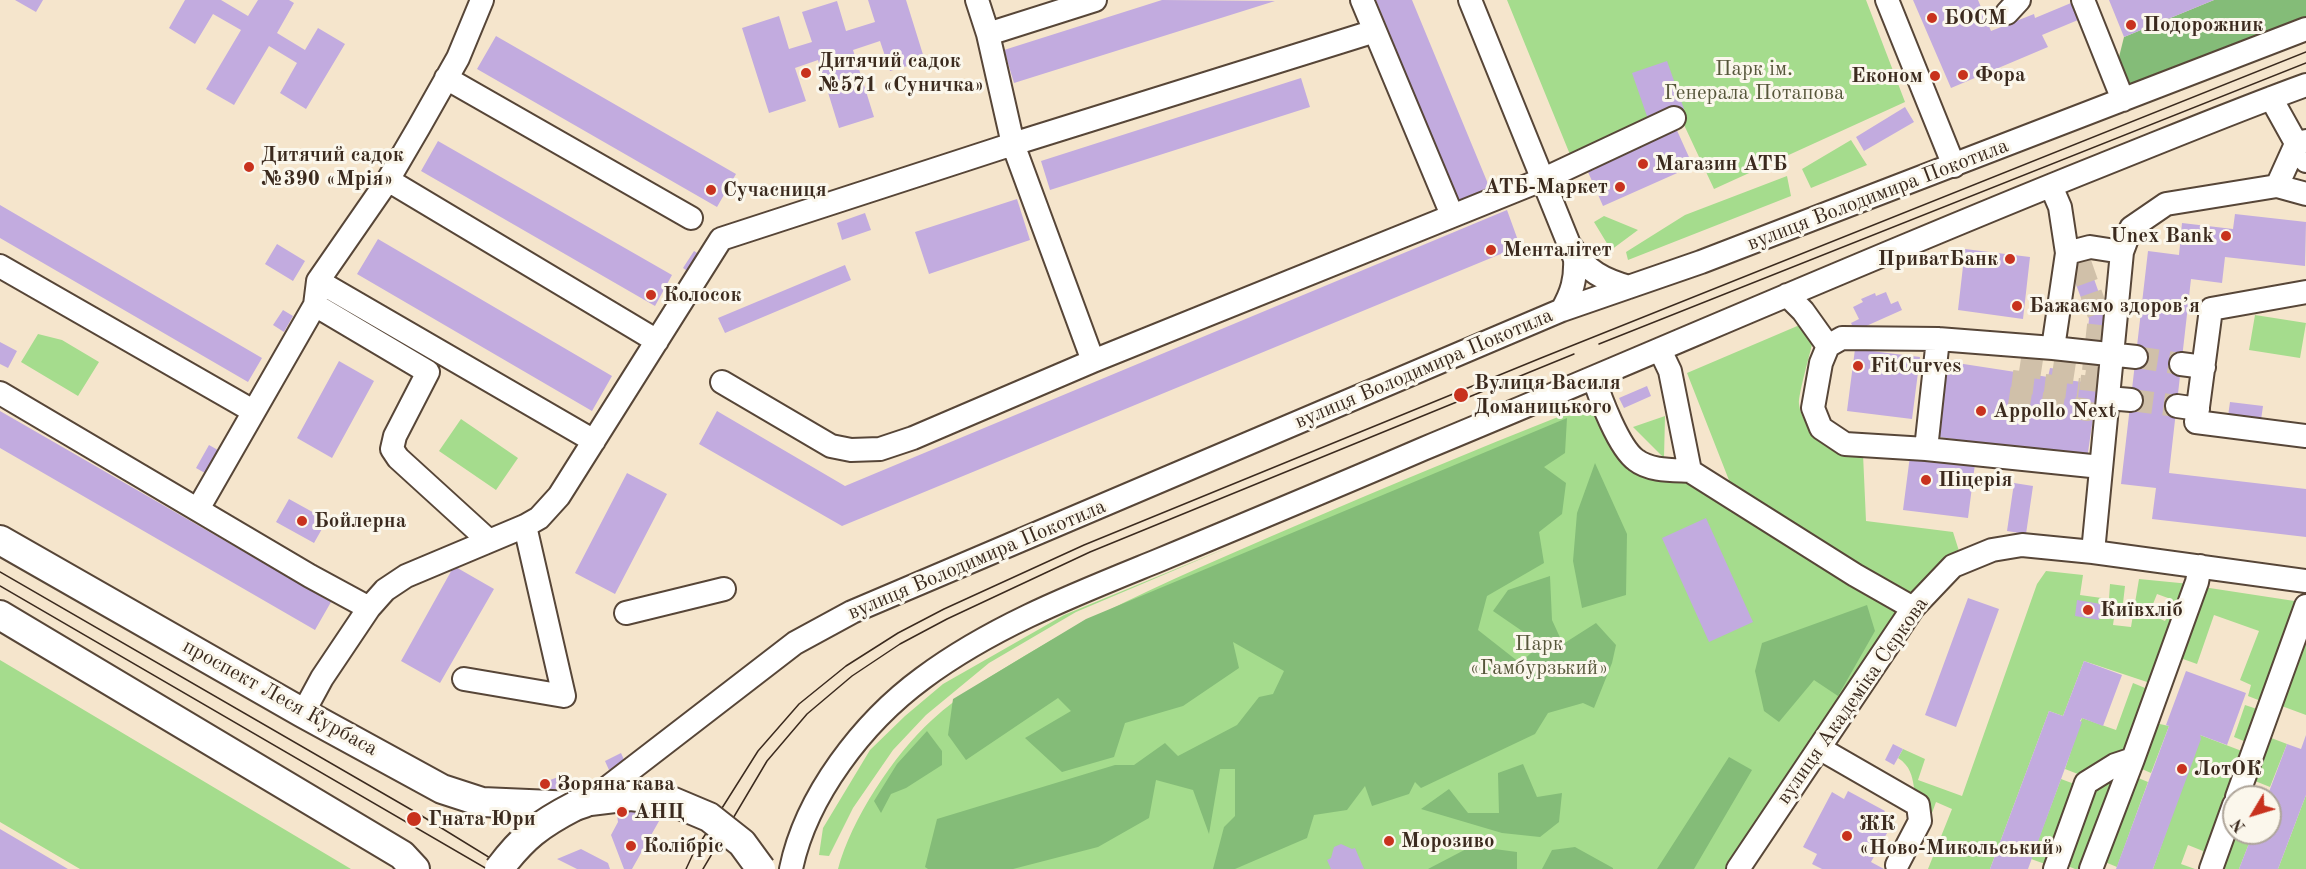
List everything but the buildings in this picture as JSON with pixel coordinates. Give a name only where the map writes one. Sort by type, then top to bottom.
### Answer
[{"type":"main road","name":"проспект Леся Курбаса","points":[[0,540],[303,713],[442,789],[482,802],[583,803]]},
{"type":"main road","points":[[0,615],[409,862]]},
{"type":"main road","points":[[499,869],[518,844],[544,822],[583,803],[631,796],[671,801],[709,817],[742,843],[761,869]]},
{"type":"street","points":[[198,509],[315,305],[318,281],[388,180],[458,58],[482,0]]},
{"type":"street","points":[[976,0],[988,34],[1013,144],[1093,361]]},
{"type":"street","points":[[988,34],[1095,0]]},
{"type":"street","points":[[1362,0],[1452,215]]},
{"type":"street","points":[[1470,0],[1572,247],[1589,269],[1610,282],[1629,287]]},
{"type":"street","points":[[1887,0],[1954,166]]},
{"type":"street","points":[[2083,0],[2123,100]]},
{"type":"street","name":"вулиця Володимира Покотила","points":[[583,803],[795,644],[852,612],[1562,310],[1701,262],[2306,29]]},
{"type":"street","points":[[303,713],[322,678],[369,608],[385,590],[406,576],[525,526],[538,518],[559,496],[721,239],[1013,144],[1375,31]]},
{"type":"street","points":[[446,78],[692,218]]},
{"type":"street","points":[[791,869],[794,850],[811,812],[839,764],[857,741],[890,706],[920,680],[978,640],[1107,582],[1787,295],[2051,186],[2306,85]]},
{"type":"street","points":[[2271,98],[2303,148],[2277,186]]},
{"type":"street","points":[[722,382],[831,446],[851,450],[880,449],[913,438],[1093,361],[1544,179],[1674,118]]},
{"type":"street","points":[[388,180],[657,341]]},
{"type":"street","points":[[2051,186],[2060,207],[2074,255],[2053,348]]},
{"type":"street","points":[[2093,552],[2102,467],[2120,399],[2113,355],[2122,252],[2131,228],[2166,204],[2277,186],[2306,194]]},
{"type":"street","points":[[1562,310],[1570,296],[1576,273],[1572,247]]},
{"type":"street","points":[[2074,255],[2090,247],[2122,252]]},
{"type":"street","points":[[0,266],[253,411]]},
{"type":"street","points":[[318,281],[594,441]]},
{"type":"street","points":[[2306,292],[2211,309],[2193,365],[2187,408],[2196,422],[2306,436]]},
{"type":"street","points":[[1787,295],[1803,311],[1828,346]]},
{"type":"street","points":[[315,305],[428,372],[395,436],[392,448],[398,458],[488,540]]},
{"type":"street","points":[[2102,467],[1926,449],[1845,444],[1821,428],[1813,408],[1821,363],[1828,346],[1842,338],[1938,339],[2136,357]]},
{"type":"street","points":[[1926,449],[1938,339]]},
{"type":"street","points":[[1660,350],[1670,371],[1690,471]]},
{"type":"street","points":[[1594,378],[1601,401],[1626,448],[1636,460],[1660,469],[1690,471],[1855,575],[1913,608]]},
{"type":"street","points":[[0,393],[310,576],[369,608]]},
{"type":"street","points":[[464,679],[564,696],[525,526]]},
{"type":"street","name":"вулиця Академіка Сєркова","points":[[1738,869],[1913,608],[1953,566],[1992,550],[2022,545],[2093,552],[2306,581]]},
{"type":"street","points":[[2091,869],[2197,582],[2200,566]]},
{"type":"street","points":[[626,612],[724,590]]},
{"type":"street","points":[[2241,785],[2306,606]]},
{"type":"street","points":[[1819,748],[1918,805],[1920,821],[1897,865]]},
{"type":"street","points":[[2055,869],[2086,783],[2115,765],[2133,759]]},
{"type":"street","points":[[2211,869],[2222,838]]},
{"type":"green space","name":"Парк ім. Генерала Потапова","points":[[1507,0],[1866,0],[1905,102],[1714,189],[1678,112],[1571,157]]},
{"type":"green space","points":[[2214,0],[2306,0],[2306,27],[2131,94],[2118,61],[2124,37]]},
{"type":"green space","points":[[1851,140],[1867,165],[1811,188],[1802,169]]},
{"type":"green space","points":[[1787,176],[1791,196],[1628,260],[1626,252],[1685,215]]},
{"type":"green space","points":[[1604,216],[1638,230],[1611,250],[1594,222]]},
{"type":"green space","points":[[2255,315],[2306,323],[2300,358],[2249,350]]},
{"type":"green space","points":[[1802,324],[1813,339],[1799,399],[1802,415],[1807,424],[1823,437],[1863,454],[1866,521],[1953,532],[1959,551],[1940,564],[1908,599],[1734,493],[1687,373]]},
{"type":"green space","points":[[38,334],[62,340],[99,362],[78,396],[21,362]]},
{"type":"green space","name":"Парк «Гамбурзький»","points":[[1588,405],[1623,450],[1693,483],[1902,615],[1732,869],[838,869],[863,809],[903,751],[932,720],[965,693],[1001,670],[1124,602],[1406,479]]},
{"type":"green space","points":[[1665,416],[1664,458],[1633,427]]},
{"type":"green space","points":[[1567,418],[1565,453],[1544,467],[1566,483],[1562,514],[1539,532],[1544,563],[1487,596],[1478,630],[1520,663],[1541,644],[1493,611],[1508,590],[1550,576],[1552,620],[1563,644],[1596,623],[1616,645],[1612,663],[1594,708],[1583,703],[1548,713],[1535,734],[1421,788],[1415,782],[1409,794],[1372,806],[1365,786],[1347,810],[1314,815],[1307,838],[1235,869],[1213,869],[1224,827],[1235,816],[1235,769],[1220,769],[1209,834],[1193,790],[1156,780],[1149,818],[1098,847],[1013,869],[928,869],[925,867],[937,819],[1115,765],[1134,765],[1165,743],[1178,756],[1237,725],[1259,697],[1273,694],[1284,671],[1233,642],[1239,668],[1183,706],[1125,723],[1114,757],[1062,772],[1025,738],[1071,711],[1058,698],[966,760],[948,735],[953,699],[1086,619]]},
{"type":"green space","points":[[461,419],[518,458],[496,490],[439,451]]},
{"type":"green space","points":[[1595,463],[1627,534],[1626,595],[1582,608],[1573,561],[1577,513]]},
{"type":"green space","points":[[1234,545],[1076,612],[989,663],[926,715],[893,750],[853,808],[829,856],[819,855],[823,828],[870,750],[943,684],[1064,615]]},
{"type":"green space","points":[[2046,571],[2083,575],[2080,595],[2109,599],[2110,584],[2125,586],[2122,612],[2115,611],[2113,625],[2131,627],[2139,579],[2190,584],[2181,610],[2166,603],[2168,598],[2157,594],[2149,614],[2165,621],[2170,612],[2179,616],[2153,684],[2084,661],[2063,716],[2049,711],[1990,869],[1928,869],[1952,809],[1936,802],[1932,813],[1924,807],[1918,801],[1910,771],[1898,758],[1903,749],[1925,759],[1918,780],[1962,796],[2037,584]]},
{"type":"green space","points":[[2203,587],[2301,602],[2266,703],[2248,696],[2251,685],[2240,680],[2259,631],[2214,615],[2197,664],[2179,655]]},
{"type":"green space","points":[[1867,605],[1875,631],[1838,696],[1814,680],[1779,722],[1764,711],[1755,671],[1762,643]]},
{"type":"green space","points":[[2306,621],[2306,715],[2279,705]]},
{"type":"green space","points":[[0,660],[351,869],[80,869],[0,822]]},
{"type":"green space","points":[[2133,683],[2150,690],[2134,736],[2122,753],[2083,776],[2065,769],[2082,718],[2116,730]]},
{"type":"green space","points":[[2245,705],[2263,711],[2251,744],[2234,737]]},
{"type":"green space","points":[[2155,723],[2169,726],[2151,773],[2135,766]]},
{"type":"green space","points":[[927,731],[942,751],[942,765],[906,788],[891,794],[881,813],[874,801],[897,764]]},
{"type":"green space","points":[[2200,735],[2247,753],[2236,785],[2222,785],[2222,823],[2209,860],[2202,857],[2203,851],[2188,845],[2181,864],[2195,869],[2153,869]]},
{"type":"green space","points":[[2266,736],[2287,744],[2271,785],[2250,779]]},
{"type":"green space","points":[[1729,757],[1752,770],[1694,869],[1657,869]]},
{"type":"green space","points":[[1523,764],[1537,797],[1562,793],[1559,822],[1540,837],[1502,833],[1421,809],[1449,789],[1468,813],[1499,813],[1498,773]]},
{"type":"green space","points":[[2120,772],[2085,869],[2075,869],[2063,864],[2086,794]]},
{"type":"green space","points":[[2131,775],[2148,782],[2117,867],[2100,860]]},
{"type":"green space","points":[[2061,779],[2077,785],[2048,865],[2031,859]]},
{"type":"green space","points":[[2306,795],[2306,869],[2278,869]]},
{"type":"green space","points":[[2228,845],[2248,845],[2239,869],[2217,869]]},
{"type":"green space","points":[[1472,846],[1517,852],[1517,869],[1428,869]]},
{"type":"green space","points":[[1575,847],[1613,869],[1542,869],[1552,850]]},
{"type":"tunnel","points":[[2080,262],[2099,316],[2093,371]]},
{"type":"tunnel","points":[[2136,357],[2181,364]]},
{"type":"tunnel","points":[[2009,398],[2088,410],[2092,376],[2013,364]]},
{"type":"tunnel","points":[[2012,381],[2079,389]]},
{"type":"tunnel","points":[[2131,400],[2177,406]]},
{"type":"tram line","points":[[686,869],[693,854],[758,751],[799,704],[846,666],[898,633],[944,609],[1084,545],[1541,358],[2306,52]]},
{"type":"tram line","points":[[1599,344],[2306,63]]},
{"type":"tram line","points":[[703,869],[767,761],[807,714],[852,676],[900,644],[947,619],[1090,552],[1574,354]]},
{"type":"tram line","points":[[0,572],[417,813],[508,869]]},
{"type":"tram line","points":[[0,586],[487,869]]},
{"type":"place","name":"БОСМ","points":[[1932,18]]},
{"type":"place","name":"Подорожник","points":[[2131,25]]},
{"type":"place","name":"Дитячий садок №571 «Суничка»","points":[[806,73]]},
{"type":"place","name":"Фора","points":[[1963,75]]},
{"type":"place","name":"Економ","points":[[1935,76]]},
{"type":"place","name":"Магазин АТБ","points":[[1643,164]]},
{"type":"place","name":"Дитячий садок №390 «Мрія»","points":[[249,167]]},
{"type":"place","name":"АТБ-Маркет","points":[[1620,187]]},
{"type":"place","name":"Сучасниця","points":[[711,190]]},
{"type":"place","name":"Unex Bank","points":[[2226,236]]},
{"type":"place","name":"Менталітет","points":[[1491,250]]},
{"type":"place","name":"ПриватБанк","points":[[2010,259]]},
{"type":"place","name":"Колосок","points":[[651,295]]},
{"type":"place","name":"Бажаємо здоровʼя","points":[[2017,306]]},
{"type":"place","name":"FitCurves","points":[[1858,366]]},
{"type":"place","name":"Вулиця Василя Доманицького","points":[[1461,395]]},
{"type":"place","name":"Appollo Next","points":[[1981,411]]},
{"type":"place","name":"Піцерія","points":[[1926,480]]},
{"type":"place","name":"Бойлерна","points":[[302,521]]},
{"type":"place","name":"Київхліб","points":[[2088,610]]},
{"type":"place","name":"ЛотОК","points":[[2182,769]]},
{"type":"place","name":"Зоряна кава","points":[[545,784]]},
{"type":"place","name":"АНЦ","points":[[622,812]]},
{"type":"place","name":"Гната Юри","points":[[414,819]]},
{"type":"place","name":"ЖК «Ново-Микольський»","points":[[1847,836]]},
{"type":"place","name":"Морозиво","points":[[1389,841]]},
{"type":"place","name":"Колібріс","points":[[631,846]]}]
